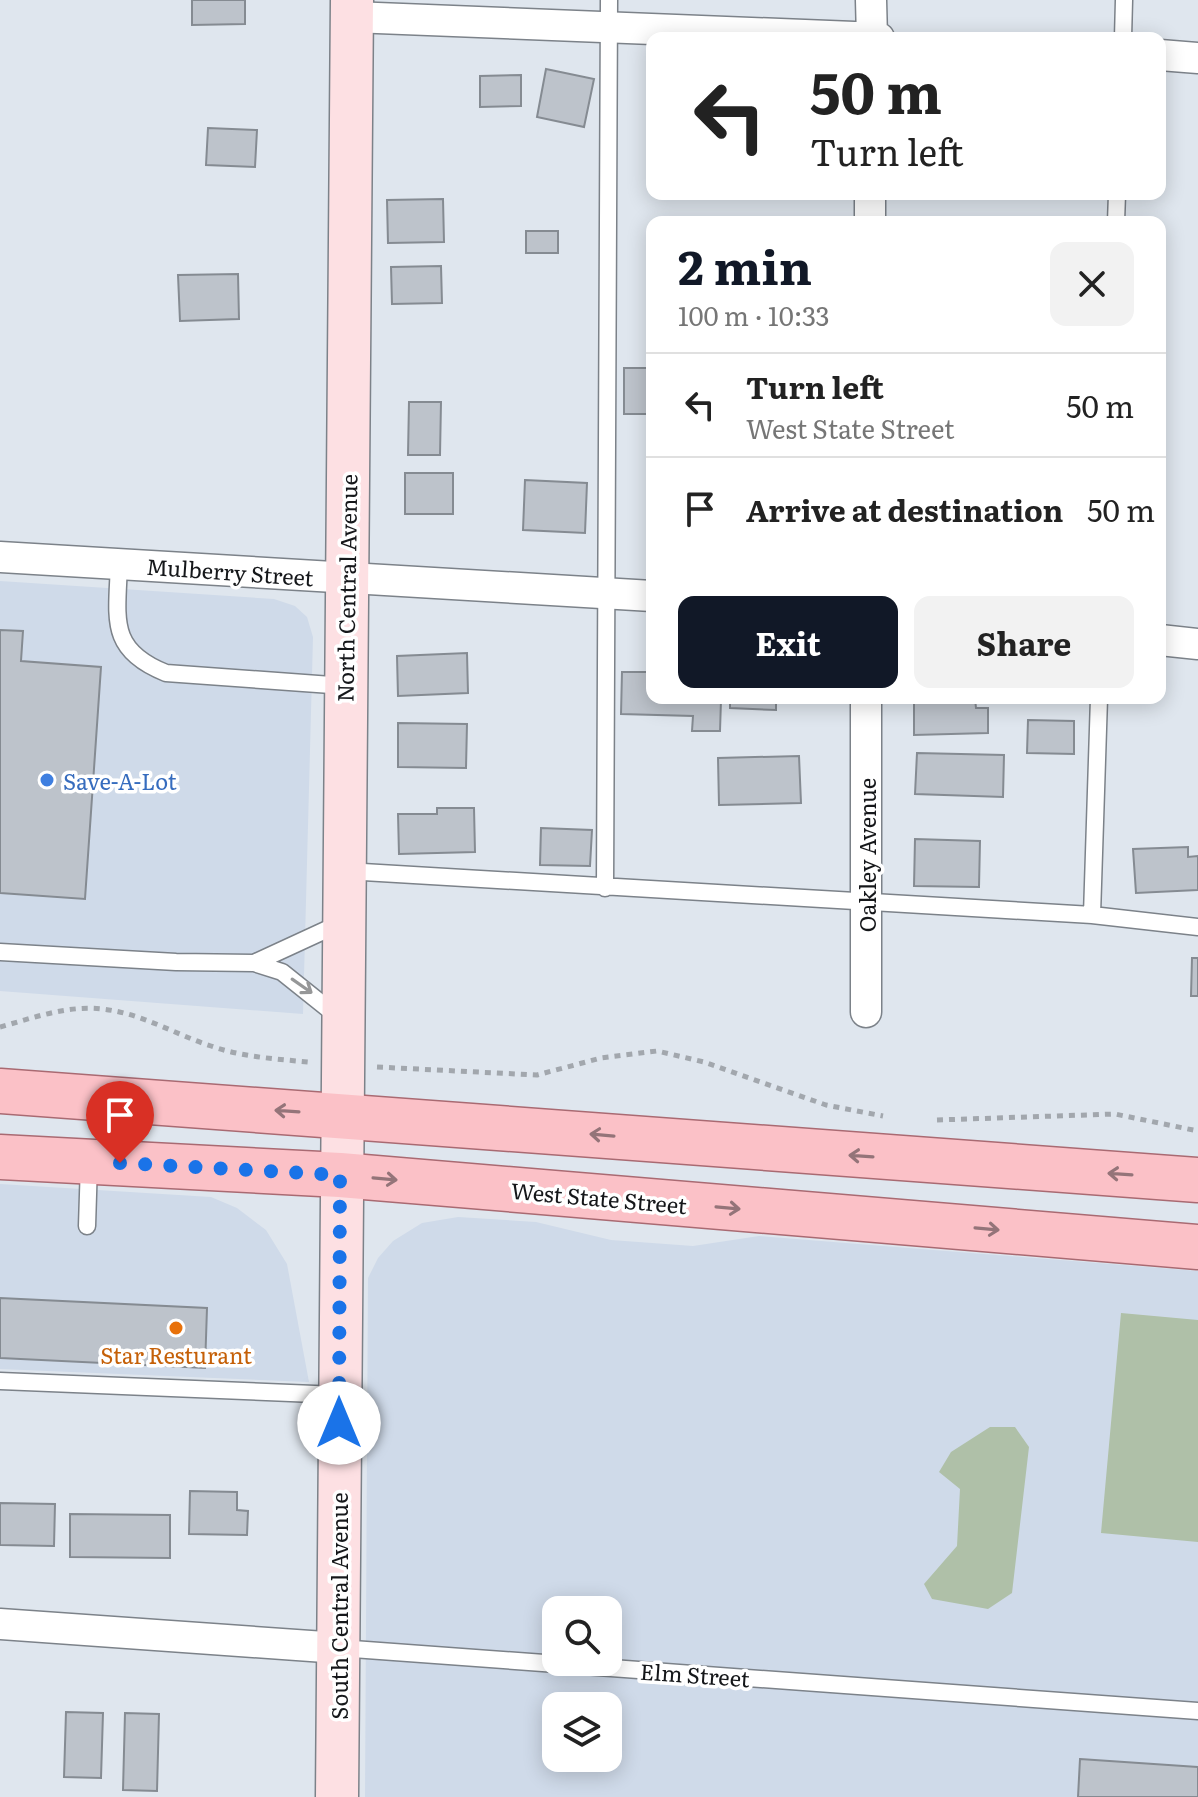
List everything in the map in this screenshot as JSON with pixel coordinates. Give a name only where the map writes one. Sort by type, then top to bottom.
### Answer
[{"type":"main road","name":"North Central Avenue","points":[[340,1175],[352,9]]},
{"type":"main road","points":[[0,1091],[1198,1180]]},
{"type":"main road","name":"West State Street","points":[[0,1157],[340,1175],[1198,1247]]},
{"type":"main road","name":"South Central Avenue","points":[[337,1797],[340,1175]]},
{"type":"street","points":[[871,0],[872,32]]},
{"type":"street","points":[[352,9],[609,13],[809,32]]},
{"type":"street","points":[[1166,55],[1198,58]]},
{"type":"street","name":"Mulberry Street","points":[[0,557],[646,596]]},
{"type":"street","points":[[1166,641],[1198,644]]},
{"type":"street","name":"Oakley Avenue","points":[[866,704],[866,1012]]},
{"type":"street","name":"Elm Street","points":[[0,1624],[339,1648]]},
{"type":"lane","points":[[1123,32],[1124,0]]},
{"type":"lane","points":[[605,888],[609,13]]},
{"type":"lane","points":[[119,564],[119,637],[128,651],[146,665],[166,673],[345,686]]},
{"type":"lane","points":[[1092,915],[1099,704]]},
{"type":"lane","points":[[343,871],[1092,915],[1198,927]]},
{"type":"lane","points":[[254,963],[343,922]]},
{"type":"lane","points":[[0,952],[254,963],[282,972],[307,988],[342,1022]]},
{"type":"lane","points":[[87,1226],[89,1161]]},
{"type":"lane","points":[[0,1381],[339,1395]]},
{"type":"lane","name":"Elm Street","points":[[339,1648],[1198,1711]]},
{"type":"path","points":[[0,1027],[68,1009],[101,1009],[133,1014],[213,1047],[265,1058],[537,1075],[601,1058],[657,1051],[704,1062],[826,1105],[894,1118]]},
{"type":"path","points":[[927,1120],[1115,1114],[1198,1131]]},
{"type":"shaded area","points":[[0,581],[274,599],[295,606],[307,617],[313,637],[303,1014],[0,991]]},
{"type":"shaded area","points":[[0,1184],[211,1197],[237,1208],[266,1230],[287,1264],[309,1382],[0,1369]]},
{"type":"shaded area","points":[[458,1217],[536,1222],[611,1240],[693,1246],[759,1236],[1198,1271],[1198,1797],[365,1797],[368,1278],[378,1258],[393,1241],[422,1223]]},
{"type":"green space","points":[[1121,1313],[1198,1320],[1198,1542],[1101,1533]]},
{"type":"green space","points":[[990,1427],[1015,1427],[1029,1447],[1012,1593],[988,1609],[932,1599],[924,1584],[957,1546],[960,1489],[939,1472],[951,1452]]},
{"type":"building","points":[[192,0],[245,0],[245,24],[192,25]]},
{"type":"building","points":[[546,69],[594,79],[584,127],[537,117]]},
{"type":"building","points":[[521,75],[521,106],[480,107],[480,76]]},
{"type":"building","points":[[208,128],[257,130],[255,167],[206,165]]},
{"type":"building","points":[[443,199],[444,242],[388,243],[387,200]]},
{"type":"building","points":[[526,231],[558,231],[558,253],[526,253]]},
{"type":"building","points":[[441,266],[442,303],[392,304],[391,267]]},
{"type":"building","points":[[238,274],[239,319],[180,321],[178,275]]},
{"type":"building","points":[[624,368],[646,368],[646,414],[624,414]]},
{"type":"building","points":[[409,402],[441,402],[440,455],[408,455]]},
{"type":"building","points":[[405,473],[453,473],[453,514],[405,514]]},
{"type":"building","points":[[525,480],[587,483],[585,533],[523,530]]},
{"type":"building","name":"Save-A-Lot","points":[[0,630],[23,631],[21,661],[101,667],[85,899],[0,893]]},
{"type":"building","points":[[467,653],[468,693],[398,696],[397,656]]},
{"type":"building","points":[[622,672],[646,672],[646,704],[721,704],[720,731],[692,731],[693,716],[621,714]]},
{"type":"building","points":[[730,704],[776,704],[776,710],[730,708]]},
{"type":"building","points":[[914,704],[976,704],[976,708],[988,708],[988,733],[914,735]]},
{"type":"building","points":[[1028,720],[1074,721],[1074,754],[1027,753]]},
{"type":"building","points":[[398,723],[467,724],[466,768],[398,767]]},
{"type":"building","points":[[917,753],[1004,755],[1003,797],[915,794]]},
{"type":"building","points":[[799,756],[801,803],[719,805],[718,758]]},
{"type":"building","points":[[437,808],[474,808],[475,852],[399,854],[398,814],[437,814]]},
{"type":"building","points":[[541,828],[592,830],[590,866],[540,865]]},
{"type":"building","points":[[915,839],[980,841],[979,887],[914,886]]},
{"type":"building","points":[[1188,847],[1188,857],[1198,856],[1198,890],[1136,893],[1133,849]]},
{"type":"building","points":[[1192,958],[1198,958],[1198,996],[1191,996]]},
{"type":"building","points":[[0,1298],[207,1308],[205,1368],[0,1358]]},
{"type":"building","points":[[190,1491],[237,1492],[237,1510],[248,1511],[247,1535],[189,1534]]},
{"type":"building","points":[[0,1503],[55,1504],[54,1546],[0,1545]]},
{"type":"building","points":[[70,1514],[170,1515],[170,1558],[70,1557]]},
{"type":"building","points":[[66,1712],[103,1713],[101,1778],[64,1777]]},
{"type":"building","points":[[125,1713],[159,1714],[157,1791],[123,1790]]},
{"type":"building","points":[[1080,1759],[1198,1767],[1198,1797],[1078,1797]]},
{"type":"place","name":"Save-A-Lot","points":[[47,780]]},
{"type":"place","name":"Star Resturant","points":[[176,1328]]},
{"type":"route","points":[[120,1163],[340,1175],[339,1423]]}]
